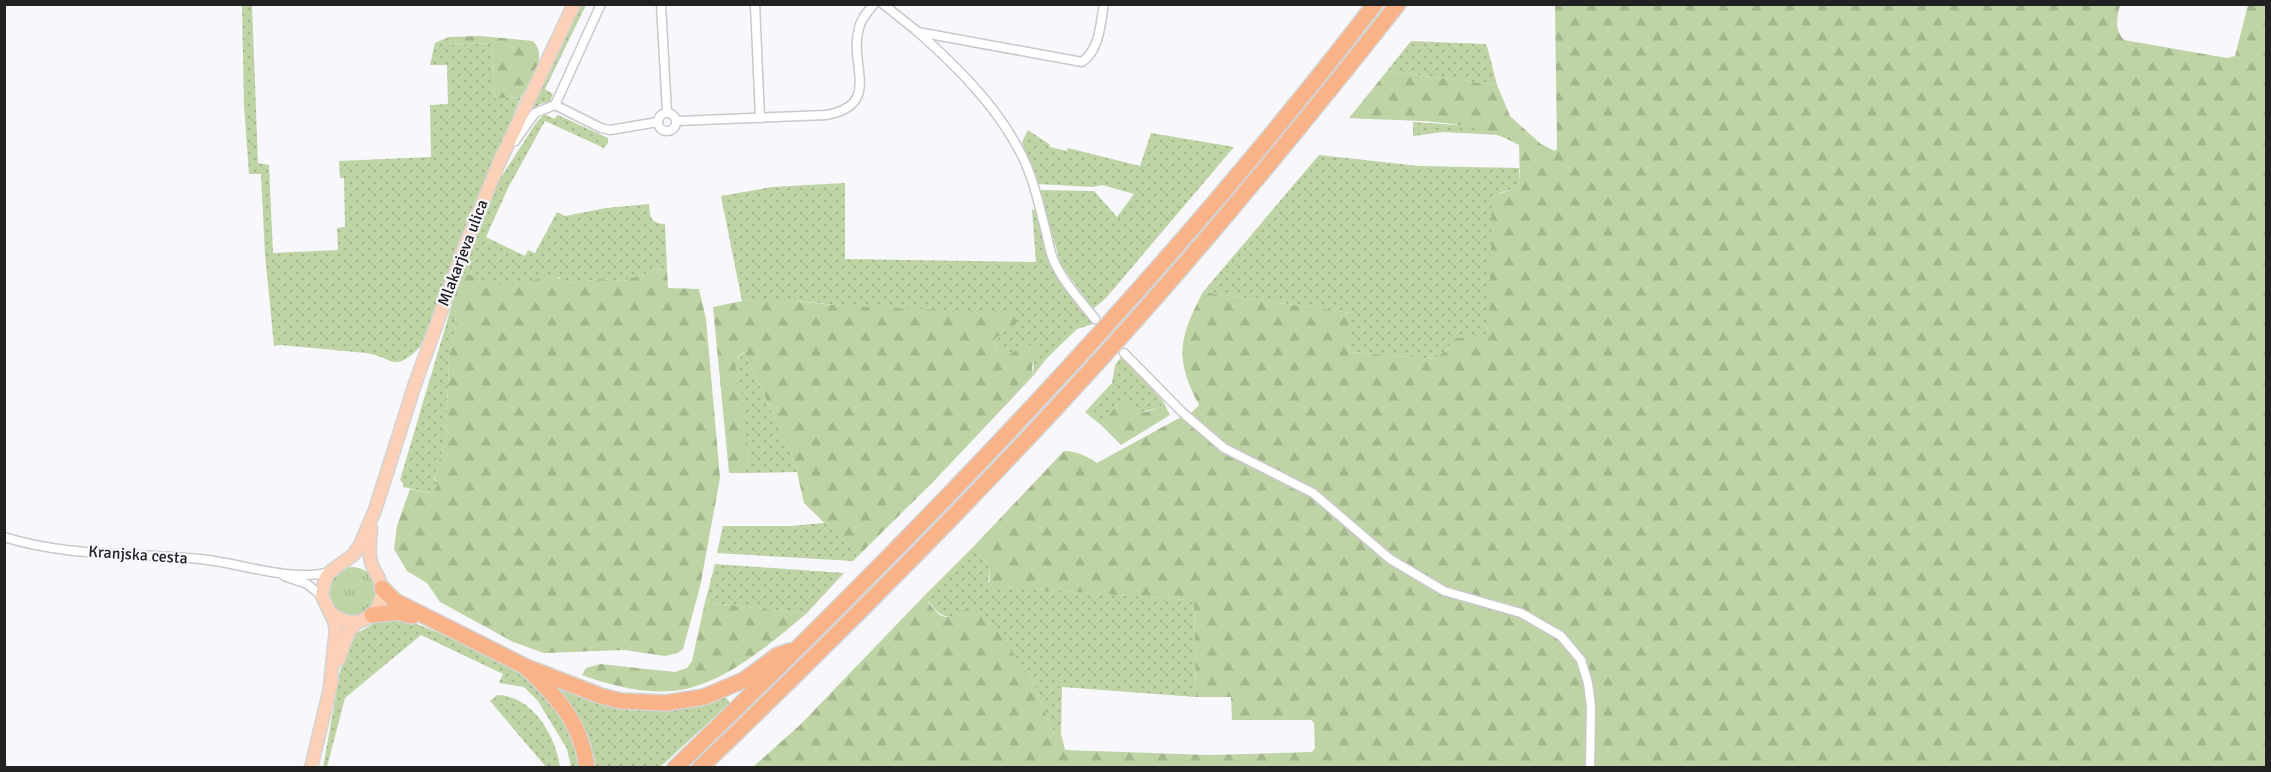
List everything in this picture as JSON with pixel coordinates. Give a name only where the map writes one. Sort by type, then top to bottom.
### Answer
[{"type":"highway","points":[[675,768],[894,552],[1081,354],[1309,91],[1375,4]]},
{"type":"highway","points":[[699,768],[850,621],[1032,433],[1182,267],[1322,100],[1398,4]]},
{"type":"highway","points":[[382,588],[395,601],[525,667],[601,696],[621,701],[666,703],[690,700],[718,692],[744,680],[778,655],[801,646]]},
{"type":"highway","points":[[372,615],[396,612],[432,621]]},
{"type":"highway","points":[[525,667],[566,709],[581,740],[587,768]]},
{"type":"main road","name":"Mlakarjeva ulica","points":[[375,510],[454,274],[499,163],[574,4]]},
{"type":"main road","points":[[330,686],[336,629],[322,596],[322,587],[330,572],[353,555],[360,545],[375,510]]},
{"type":"main road","points":[[330,612],[338,619],[357,622],[372,615],[382,598],[382,588],[369,553],[375,510]]},
{"type":"main road","points":[[345,562],[365,564],[374,570]]},
{"type":"main road","points":[[311,768],[330,686],[344,642],[357,622]]},
{"type":"street","points":[[499,163],[530,118],[555,105],[602,4]]},
{"type":"street","points":[[661,4],[667,112]]},
{"type":"street","points":[[755,4],[760,118]]},
{"type":"street","points":[[677,122],[826,115],[848,109],[858,97],[860,87],[858,30],[861,21],[874,4]]},
{"type":"street","points":[[883,4],[918,32],[978,91],[1009,133],[1020,151],[1035,189],[1053,259],[1095,319]]},
{"type":"street","points":[[918,32],[1082,62],[1091,56],[1095,46],[1104,4]]},
{"type":"street","points":[[555,105],[601,128],[610,130],[658,122]]},
{"type":"street","points":[[667,112],[674,115],[677,122],[674,128],[668,131],[661,129],[658,122],[660,116],[667,112]]},
{"type":"street","points":[[1124,353],[1183,413],[1224,448],[1313,493],[1390,559],[1444,591],[1521,613],[1561,636],[1581,660],[1588,683],[1591,706],[1590,768]]},
{"type":"street","name":"Kranjska cesta","points":[[4,537],[50,548],[209,560],[272,572]]},
{"type":"street","points":[[272,572],[308,575],[330,572]]},
{"type":"street","points":[[272,572],[307,584],[322,596]]},
{"type":"green space","points":[[242,5],[252,5],[258,163],[269,165],[273,253],[338,250],[337,228],[345,227],[344,178],[340,178],[339,161],[431,157],[430,105],[448,104],[447,65],[430,65],[435,43],[449,37],[449,45],[492,43],[495,99],[521,97],[482,188],[420,347],[404,360],[393,362],[366,353],[274,346],[265,254],[261,174],[249,174],[244,105]]},
{"type":"green space","points":[[580,5],[586,5],[545,89],[553,94],[550,102],[540,104],[526,115]]},
{"type":"green space","points":[[1555,5],[2120,5],[2118,28],[2124,40],[2227,58],[2235,56],[2248,5],[2266,5],[2266,767],[752,768],[801,724],[924,596],[940,615],[946,617],[971,607],[981,610],[1030,676],[1054,733],[1061,733],[1065,750],[1210,755],[1312,752],[1315,748],[1314,723],[1311,720],[1232,720],[1231,697],[1196,697],[1194,603],[1189,600],[989,586],[990,567],[973,547],[1064,451],[1082,454],[1097,463],[1181,417],[1198,432],[1204,428],[1191,416],[1199,405],[1191,389],[1183,361],[1183,348],[1189,322],[1203,292],[1351,313],[1347,345],[1351,352],[1434,359],[1446,351],[1453,338],[1485,338],[1489,324],[1492,196],[1516,188],[1520,183],[1519,145],[1479,129],[1458,125],[1349,118],[1387,71],[1497,85],[1510,116],[1541,144],[1555,151],[1557,149]]},
{"type":"green space","points":[[481,36],[533,41],[539,55],[539,62],[521,97],[495,99],[492,43],[449,45],[449,37]]},
{"type":"green space","points":[[1411,41],[1485,44],[1497,85],[1387,71]]},
{"type":"green space","points":[[544,114],[554,119],[558,115],[608,138],[608,143],[604,148],[545,121],[508,188],[486,237],[525,256],[528,250],[535,253],[557,212],[565,216],[606,208],[649,204],[654,221],[665,224],[667,269],[656,270],[623,281],[600,279],[571,283],[564,282],[559,277],[505,286],[488,283],[461,272],[496,185]]},
{"type":"green space","points":[[1413,122],[1473,126],[1499,135],[1443,132],[1413,136]]},
{"type":"green space","points":[[1028,130],[1050,147],[1067,151],[1068,148],[1140,166],[1151,133],[1234,147],[1106,298],[1093,309],[1061,265],[1039,190],[1094,191],[1117,217],[1134,194],[1102,185],[1093,187],[1038,184],[1022,142]]},
{"type":"green space","points":[[1319,155],[1419,166],[1519,168],[1520,183],[1516,188],[1499,193],[1489,324],[1485,338],[1450,345],[1442,355],[1434,359],[1351,352],[1347,345],[1350,313],[1203,292]]},
{"type":"green space","points":[[845,183],[845,259],[1036,262],[1032,210],[1035,209],[1051,264],[1061,282],[1093,324],[1077,329],[1047,358],[1033,376],[1034,359],[996,348],[994,339],[900,317],[837,306],[774,300],[742,301],[721,196],[772,187]]},
{"type":"green space","points":[[667,269],[668,288],[699,289],[706,319],[720,478],[700,587],[683,649],[678,653],[665,656],[624,650],[544,653],[513,642],[440,602],[427,583],[407,571],[394,549],[397,526],[410,489],[432,493],[437,486],[434,475],[446,440],[449,357],[457,322],[457,320],[448,318],[461,272],[496,285],[520,284],[552,275],[570,283],[600,279],[623,281],[656,270]]},
{"type":"green space","points":[[776,299],[842,306],[1013,313],[1016,324],[994,339],[996,348],[1011,354],[1025,343],[1037,349],[1032,367],[1033,376],[934,481],[858,556],[804,503],[788,446],[744,352],[736,362],[736,366],[749,458],[745,473],[729,473],[713,307],[742,301]]},
{"type":"green space","points":[[448,318],[457,320],[457,323],[449,357],[446,440],[434,477],[437,486],[432,493],[403,487],[400,480]]},
{"type":"green space","points":[[744,352],[788,446],[797,472],[745,473],[749,458],[735,371],[735,362]]},
{"type":"green space","points":[[1122,356],[1163,401],[1161,407],[1139,413],[1118,403],[1101,425],[1085,412],[1112,383],[1115,365]]},
{"type":"green space","points":[[1130,401],[1140,412],[1161,407],[1163,401],[1170,415],[1121,445],[1101,425],[1118,403]]},
{"type":"green space","points":[[825,523],[858,556],[853,561],[717,553],[723,526],[790,526]]},
{"type":"green space","points":[[973,547],[990,567],[988,582],[1005,587],[1189,600],[1194,603],[1196,697],[1062,687],[1061,733],[1054,733],[1030,676],[966,608],[955,617],[944,616],[924,596]]},
{"type":"green space","points":[[715,564],[844,573],[806,614],[705,602]]},
{"type":"green space","points":[[352,567],[361,569],[372,578],[377,592],[375,601],[366,612],[352,617],[343,615],[332,606],[327,592],[329,583],[338,572]]},
{"type":"green space","points":[[705,602],[806,614],[766,647],[737,667],[706,683],[690,688],[677,691],[649,691],[582,675],[586,668],[600,664],[675,672],[687,668],[692,661]]},
{"type":"green space","points":[[385,617],[412,622],[478,649],[528,679],[565,714],[584,767],[571,767],[567,749],[538,701],[524,687],[499,683],[503,674],[421,635],[345,698],[327,767],[323,768],[340,671],[354,635]]},
{"type":"green space","points":[[552,684],[576,692],[709,702],[725,696],[730,703],[660,767],[596,767],[594,754],[581,722]]},
{"type":"green space","points":[[497,695],[521,702],[540,719],[558,755],[560,767],[546,767],[490,701]]}]
